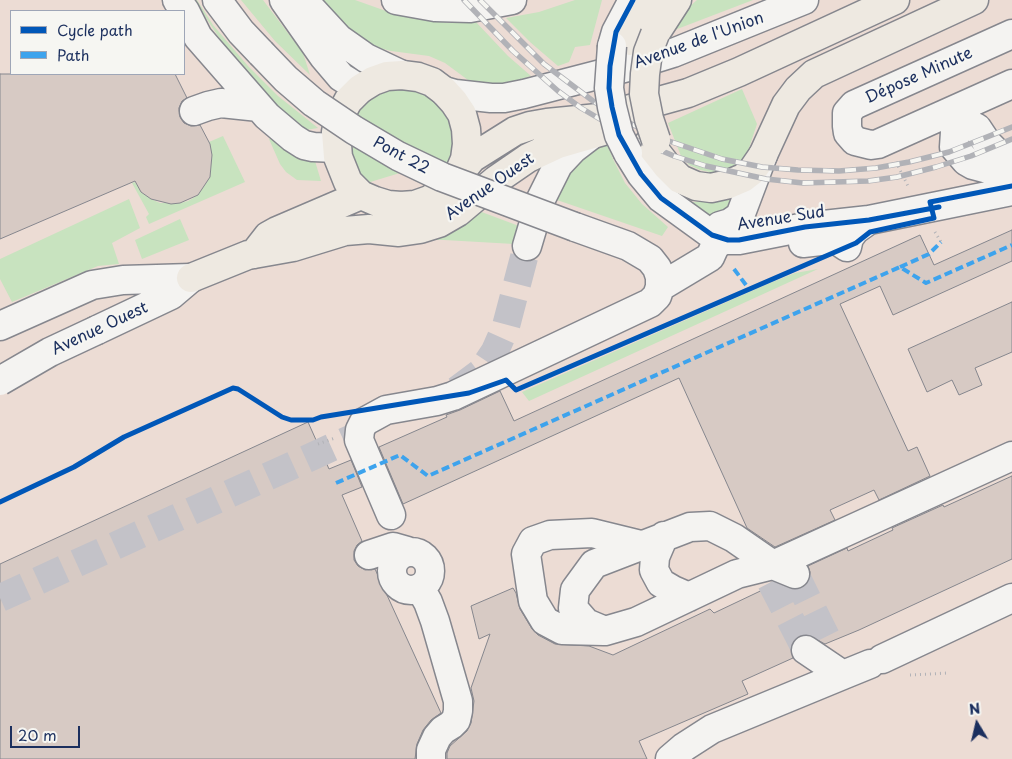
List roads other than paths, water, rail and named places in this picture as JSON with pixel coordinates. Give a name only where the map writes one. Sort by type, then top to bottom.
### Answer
[{"type":"main road","name":"Avenue Sud","points":[[633,40],[637,21],[647,0]]},
{"type":"main road","points":[[677,0],[633,40],[648,52],[644,94],[649,119],[644,146],[666,162],[680,179],[696,186],[711,188],[729,184],[743,178],[752,171],[763,155],[786,105],[798,89],[814,74],[974,0]]},
{"type":"main road","name":"Avenue Ouest","points":[[459,173],[472,158],[514,131],[530,126],[598,118],[688,93],[762,62],[895,0]]},
{"type":"main road","points":[[402,75],[418,77],[432,82],[444,90],[462,114],[467,144],[465,159],[459,173],[451,184],[429,200],[415,205],[402,206],[388,205],[360,195],[348,182],[340,166],[336,148],[336,132],[340,116],[348,101],[360,89],[373,81],[387,76],[402,75]]},
{"type":"main road","name":"Avenue Ouest","points":[[191,278],[254,254],[293,247],[346,231],[370,229],[399,232],[420,229],[439,223],[458,212],[496,180],[528,158],[558,144],[590,136],[658,114],[688,93]]},
{"type":"main road","name":"Avenue Ouest","points":[[254,254],[268,236],[277,230],[360,195]]},
{"type":"street","name":"Pont 22","points":[[217,0],[242,32],[286,79],[314,102],[354,130],[398,156],[459,184],[628,246],[650,259],[657,268],[660,287]]},
{"type":"street","points":[[284,0],[324,57],[341,77],[360,89]]},
{"type":"street","points":[[303,0],[339,39],[366,58],[402,75]]},
{"type":"street","points":[[396,0],[435,7],[470,8],[512,0]]},
{"type":"street","name":"Avenue Sud","points":[[633,0],[616,32],[633,40],[610,80],[612,107],[619,135],[644,146],[641,174],[660,198],[712,235],[739,240],[805,227],[898,215],[1012,191]]},
{"type":"street","name":"Avenue de l'Union","points":[[444,90],[455,94],[490,98],[504,98],[524,94],[628,67],[673,53],[804,0]]},
{"type":"street","points":[[185,11],[191,38],[284,131],[304,145],[336,148]]},
{"type":"street","name":"Dépose Minute","points":[[1012,34],[854,105],[847,114],[848,133],[855,141],[871,145],[878,144],[1012,84]]},
{"type":"street","points":[[194,112],[221,103],[259,107]]},
{"type":"street","points":[[1012,155],[998,154],[987,143],[977,128],[971,125],[962,126],[954,132],[954,147],[966,162],[988,169],[1012,169]]},
{"type":"street","points":[[527,246],[541,199],[558,165],[573,149],[590,136]]},
{"type":"street","points":[[391,515],[359,440],[360,430],[364,422],[386,410],[437,402],[650,303],[657,296],[660,287],[710,257],[720,237],[730,223],[740,216],[763,155]]},
{"type":"street","points":[[720,237],[738,225],[799,213],[869,216],[898,215]]},
{"type":"street","points":[[0,326],[92,285],[123,280],[191,278]]},
{"type":"street","name":"Avenue Ouest","points":[[0,381],[50,352],[171,295],[191,278]]},
{"type":"street","points":[[652,540],[592,533],[550,535],[534,541],[526,554],[533,601],[545,621],[562,630],[605,631],[636,622],[737,574],[779,574],[1012,456]]},
{"type":"street","points":[[605,631],[586,623],[573,608],[575,590],[594,564],[652,540],[690,527],[710,526],[734,538],[779,574]]},
{"type":"street","points":[[652,540],[655,557],[654,570],[661,583],[690,596]]},
{"type":"street","points":[[369,555],[393,546],[407,551],[396,559],[393,564],[393,577],[401,587],[408,590],[420,588],[435,621],[458,701],[458,711],[456,720],[437,737],[431,750],[431,759]]},
{"type":"street","points":[[670,759],[684,747],[826,658],[876,661],[1012,598]]},
{"type":"tunnel","points":[[457,390],[481,372],[495,351],[506,326],[527,246]]},
{"type":"tunnel","points":[[0,598],[379,426]]},
{"type":"tunnel","points":[[795,574],[829,643]]},
{"type":"tunnel","points":[[771,582],[806,650]]},
{"type":"railway","points":[[464,0],[513,51],[558,91],[581,108],[634,139],[674,156],[706,166],[766,179],[803,183],[868,181],[897,177],[936,167],[971,156],[1012,139]]},
{"type":"railway","points":[[480,0],[544,64],[593,101],[623,120],[663,139],[722,159],[762,167],[798,170],[839,171],[876,168],[949,152],[1012,127]]}]
